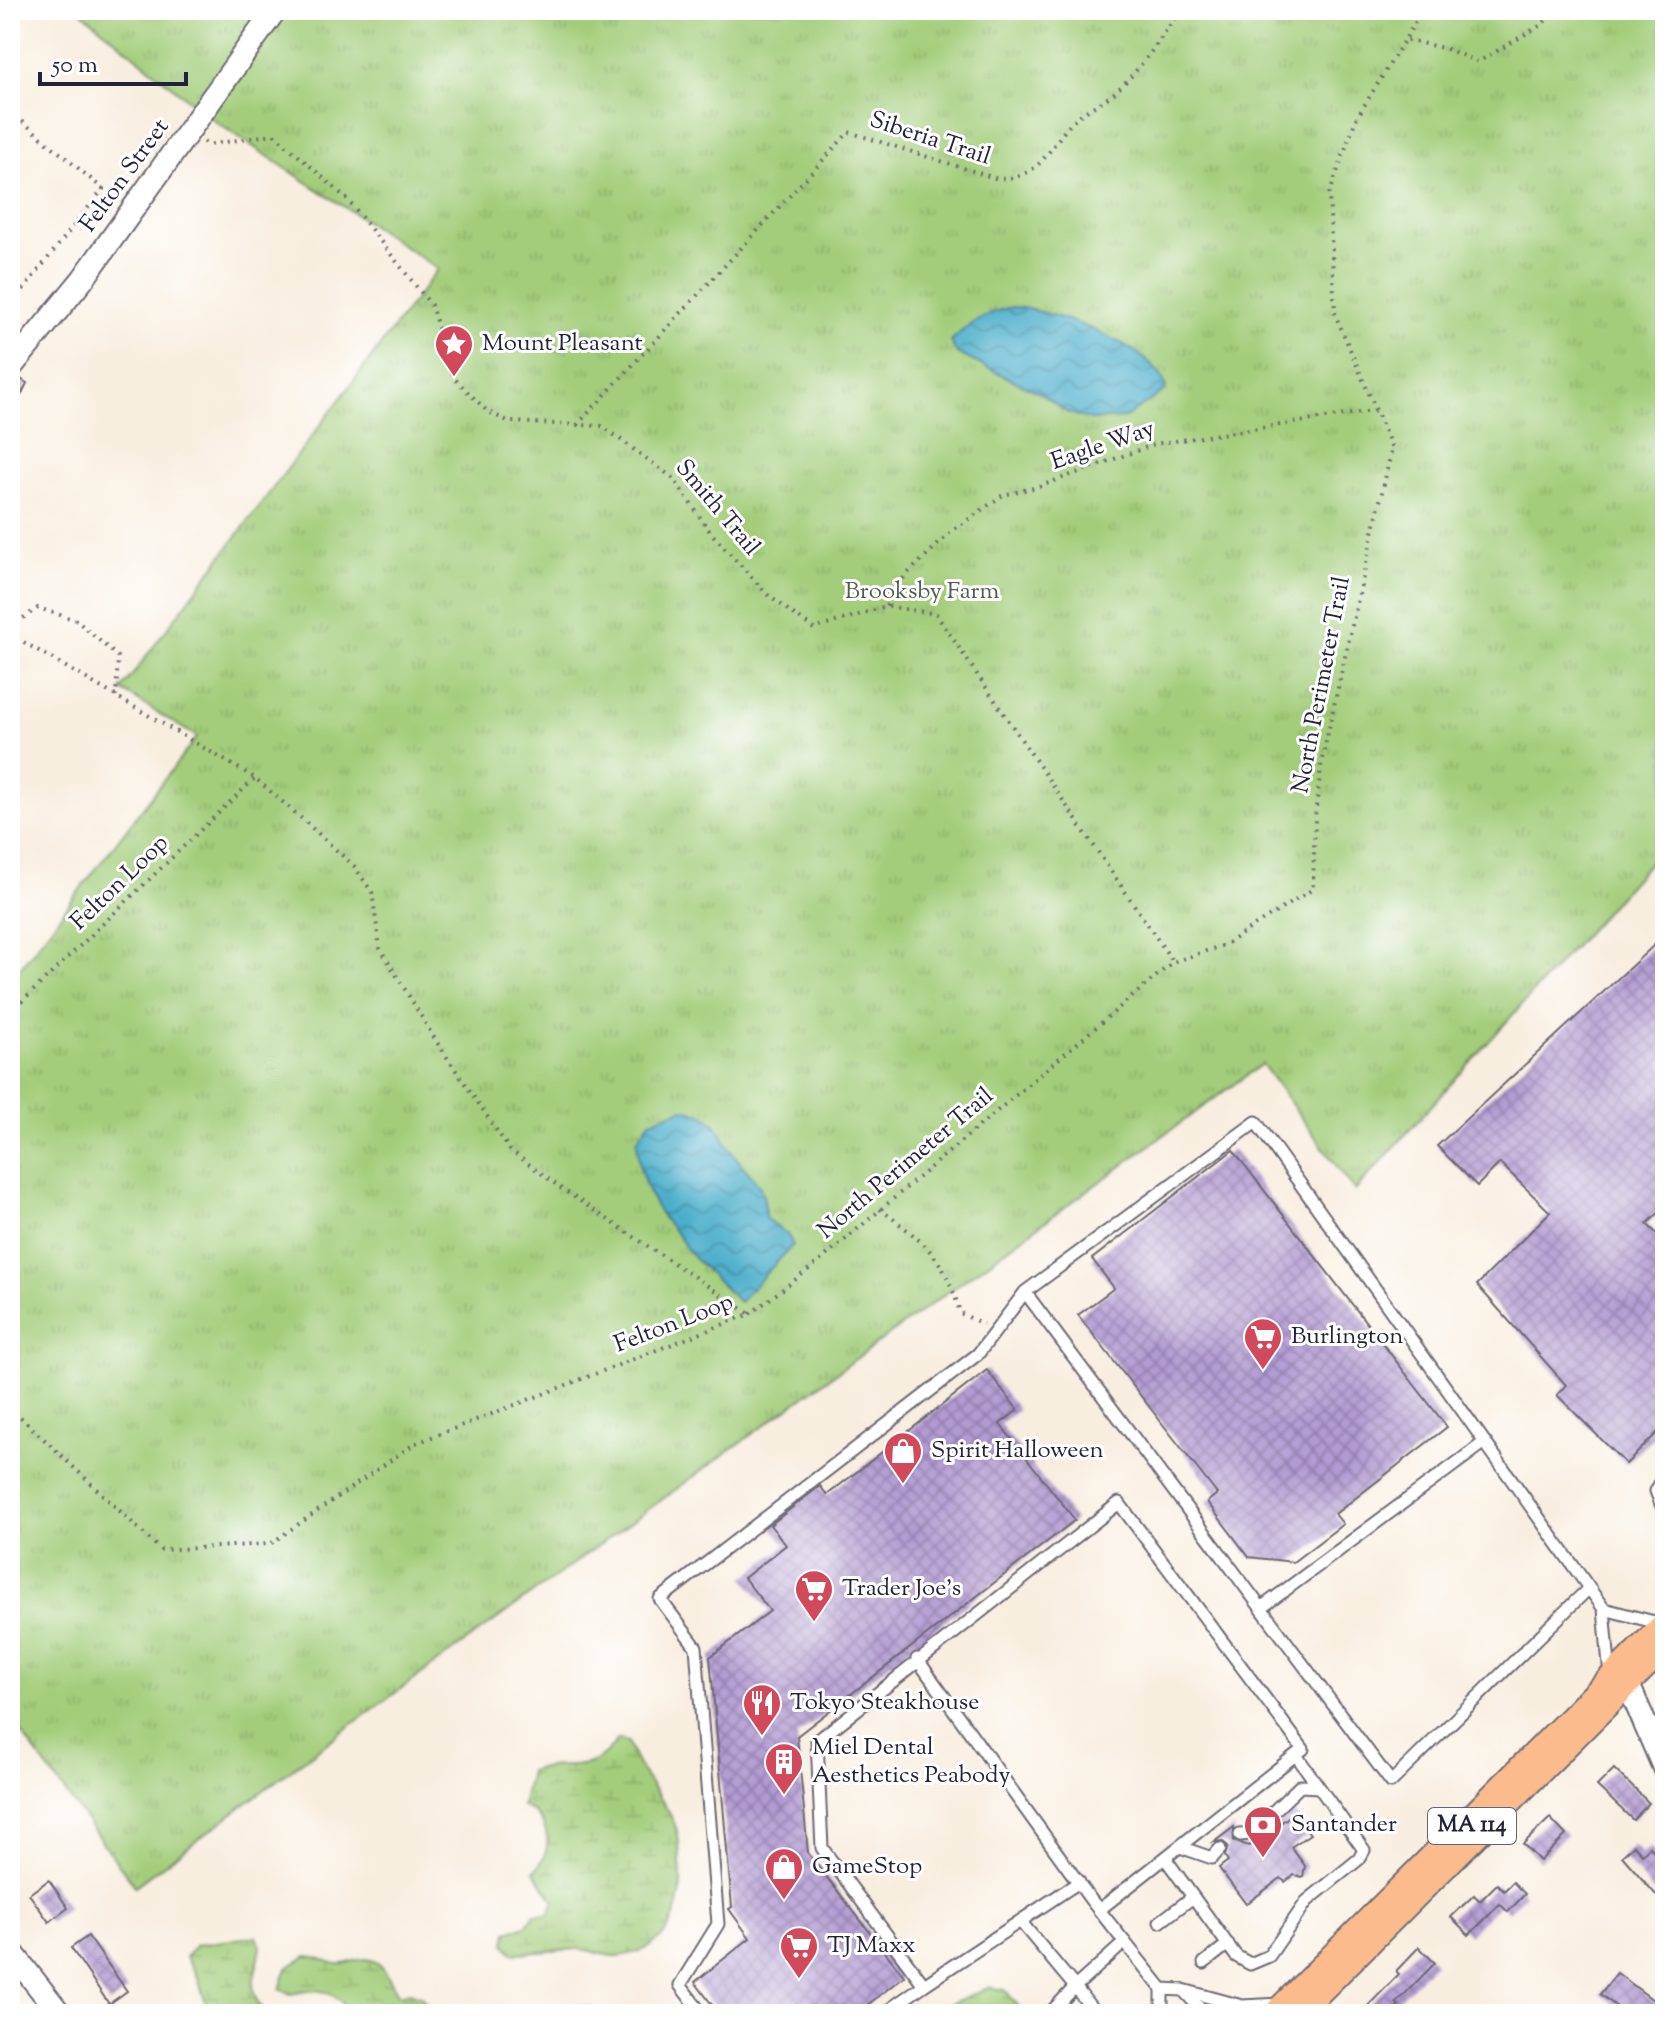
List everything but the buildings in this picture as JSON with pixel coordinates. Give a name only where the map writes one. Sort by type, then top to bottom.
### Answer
[{"type":"highway","name":"MA 114","points":[[1291,2009],[1663,1639]]},
{"type":"street","name":"Felton Street","points":[[10,368],[83,279],[275,10]]},
{"type":"street","points":[[1617,1682],[1665,1770]]},
{"type":"street","points":[[10,1950],[60,2014]]},
{"type":"lane","points":[[702,2014],[680,1985],[718,1924],[696,1647],[660,1599],[978,1354],[1025,1292],[1256,1122],[1604,1609],[1617,1682]]},
{"type":"lane","points":[[1025,1292],[1391,1782],[1589,1588]]},
{"type":"lane","points":[[1261,1608],[1485,1442]]},
{"type":"lane","points":[[1665,1475],[1656,1491],[1665,1514]]},
{"type":"lane","points":[[924,1985],[822,1848],[817,1741],[917,1659],[1119,1503],[1303,1749],[1099,1910]]},
{"type":"lane","points":[[1604,1609],[1663,1639]]},
{"type":"lane","points":[[917,1659],[1099,1910],[1162,1989],[1164,2012]]},
{"type":"lane","points":[[1165,1858],[1228,1944],[1245,1962],[1257,1964],[1265,1959],[1307,1901],[1363,1855],[1361,1841],[1296,1755]]},
{"type":"lane","points":[[1245,1837],[1300,1786],[1313,1784],[1320,1787]]},
{"type":"lane","points":[[1180,1847],[1219,1855]]},
{"type":"lane","points":[[883,2014],[1079,1882]]},
{"type":"lane","points":[[1160,1922],[1193,1897]]},
{"type":"lane","points":[[1020,1921],[1096,2014]]},
{"type":"lane","points":[[1049,2014],[1125,1942]]},
{"type":"lane","points":[[1204,1963],[1228,1944]]},
{"type":"lane","points":[[1162,1989],[1183,1990],[1242,2006],[1291,2009]]},
{"type":"lane","points":[[1183,1990],[1205,2014]]},
{"type":"path","name":"Siberia Trail","points":[[577,425],[849,132],[998,179],[1021,179],[1048,155],[1077,118],[1112,95],[1147,61],[1180,10]]},
{"type":"path","name":"North Perimeter Trail","points":[[750,1314],[880,1209],[1173,962],[1224,945],[1313,889],[1315,816],[1322,759],[1392,448],[1335,314],[1329,195],[1356,119],[1423,10]]},
{"type":"path","points":[[1407,40],[1447,49],[1478,62],[1543,24],[1554,10]]},
{"type":"path","points":[[10,111],[103,189],[10,306]]},
{"type":"path","name":"Smith Trail","points":[[189,131],[208,145],[274,134],[347,199],[431,305],[454,378],[488,412],[510,422],[602,426],[673,478],[711,533],[769,596],[814,629],[886,606],[936,614],[1173,962]]},
{"type":"path","name":"Eagle Way","points":[[886,606],[905,576],[952,531],[1003,495],[1038,487],[1155,444],[1378,410]]},
{"type":"path","points":[[10,627],[38,608],[76,620],[118,657],[116,698]]},
{"type":"path","name":"Felton Loop","points":[[10,634],[255,778],[354,866],[372,892],[380,948],[436,1041],[510,1150],[750,1314]]},
{"type":"path","name":"Felton Loop","points":[[10,1013],[255,778]]},
{"type":"path","points":[[880,1209],[929,1245],[952,1285],[960,1313],[996,1330]]},
{"type":"path","name":"Felton Loop","points":[[10,1407],[161,1550],[270,1544],[414,1444],[750,1314]]},
{"type":"green space","name":"Brooksby Farm","points":[[79,10],[1665,10],[1665,845],[1355,1191],[1262,1064],[347,1728],[135,1886],[10,1718],[10,981],[197,737],[121,690],[438,269],[216,122]]},
{"type":"green space","points":[[618,1739],[628,1742],[637,1764],[677,1829],[680,1895],[671,1924],[652,1945],[619,1956],[577,1949],[512,1952],[505,1944],[507,1932],[526,1926],[535,1914],[549,1915],[554,1901],[534,1871],[545,1854],[547,1835],[544,1826],[532,1811],[522,1806],[530,1771],[587,1764],[607,1752]]},
{"type":"green space","points":[[256,1936],[261,1946],[253,1990],[260,2006],[269,2014],[209,2014],[198,1977],[186,1957],[196,1945]]},
{"type":"green space","points":[[307,1956],[339,1964],[367,1959],[374,1961],[384,1969],[399,1995],[410,1992],[421,1996],[427,2005],[426,2014],[340,2014],[343,2003],[331,1994],[312,1990],[291,1994],[280,1989],[287,1968]]},
{"type":"green space","points":[[989,1987],[1005,1990],[1025,2014],[927,2014]]},
{"type":"green space","points":[[559,2005],[586,2007],[612,2014],[518,2014]]},
{"type":"water","points":[[1011,307],[1050,314],[1101,333],[1146,359],[1160,374],[1166,390],[1125,418],[1091,420],[1068,413],[1040,393],[956,353],[951,341],[965,329],[986,315]]},
{"type":"water","points":[[682,1109],[705,1116],[717,1127],[762,1191],[765,1218],[787,1234],[793,1245],[739,1302],[687,1251],[667,1223],[648,1191],[639,1161],[637,1140],[650,1121]]},
{"type":"place","name":"Mount Pleasant","points":[[454,378]]},
{"type":"place","name":"Burlington","points":[[1263,1371]]},
{"type":"place","name":"Spirit Halloween","points":[[903,1485]]},
{"type":"place","name":"Trader Joe's","points":[[814,1623]]},
{"type":"place","name":"Tokyo Steakhouse","points":[[762,1737]]},
{"type":"place","name":"Miel Dental Aesthetics Peabody","points":[[784,1796]]},
{"type":"place","name":"Santander","points":[[1263,1859]]},
{"type":"place","name":"GameStop","points":[[784,1901]]},
{"type":"place","name":"TJ Maxx","points":[[799,1980]]}]
